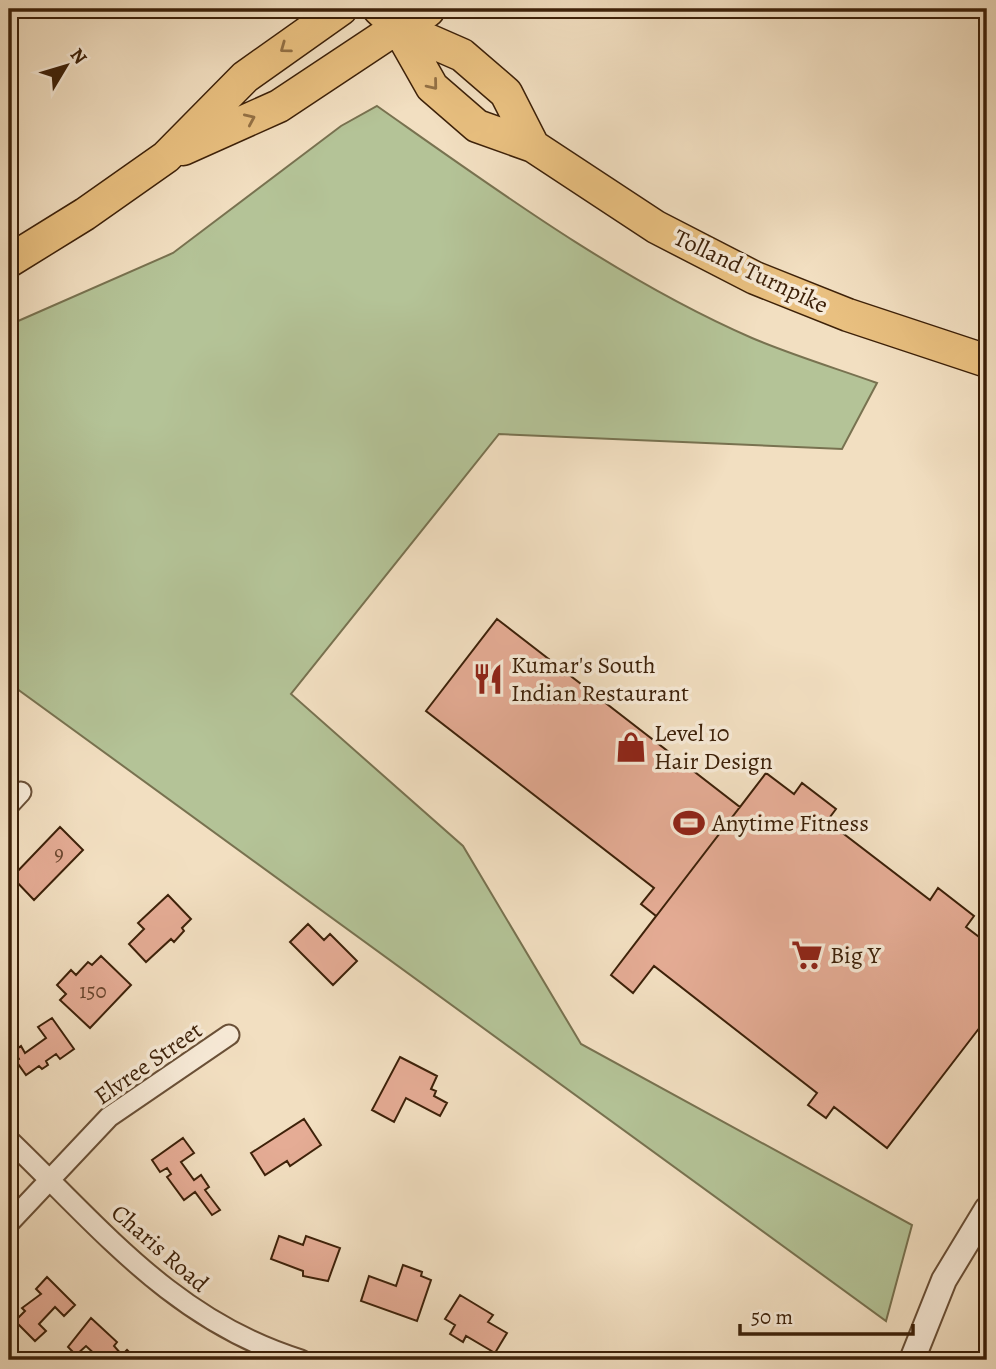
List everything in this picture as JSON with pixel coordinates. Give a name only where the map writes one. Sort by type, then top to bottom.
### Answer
[{"type":"main road","points":[[9,261],[85,214],[166,157],[245,77],[341,9]]},
{"type":"main road","points":[[166,157],[279,106],[401,15]]},
{"type":"main road","name":"Tolland Turnpike","points":[[401,15],[432,87],[477,127],[533,146],[646,221],[762,281],[848,315],[987,361]]},
{"type":"main road","name":"Tolland Turnpike","points":[[401,15],[462,55],[506,93],[533,146]]},
{"type":"street","name":"Elvree Street","points":[[9,1223],[110,1117],[229,1035]]},
{"type":"street","name":"Charis Road","points":[[9,1140],[118,1249],[180,1302],[233,1334],[291,1359]]},
{"type":"street","points":[[912,1360],[944,1280],[987,1209]]},
{"type":"path","points":[[968,9],[987,16]]},
{"type":"green space","points":[[377,106],[559,231],[654,289],[752,338],[877,383],[842,449],[499,434],[291,694],[463,846],[581,1044],[912,1225],[886,1321],[9,683],[9,325],[173,253],[341,126]]},
{"type":"building","name":"Big Y","points":[[497,619],[740,807],[766,773],[794,794],[802,783],[836,809],[827,821],[930,900],[938,888],[974,916],[966,927],[987,943],[987,1018],[887,1148],[834,1107],[826,1118],[808,1105],[817,1093],[654,966],[633,993],[611,975],[656,916],[641,904],[654,888],[426,711]]},
{"type":"building","name":"Big Y","points":[[766,773],[794,794],[802,783],[836,809],[827,821],[930,900],[938,888],[974,916],[966,927],[987,943],[987,1018],[887,1148],[834,1107],[826,1118],[808,1105],[817,1093],[654,966],[633,993],[611,975]]},
{"type":"building","points":[[60,827],[83,850],[34,900],[12,877]]},
{"type":"building","points":[[168,895],[191,919],[174,942],[171,939],[146,962],[129,944],[144,929],[138,923]]},
{"type":"building","points":[[308,924],[324,940],[330,934],[357,961],[333,985],[290,942]]},
{"type":"building","points":[[101,956],[131,985],[90,1028],[60,1000],[66,994],[57,985],[71,970],[76,975],[88,962],[92,965]]},
{"type":"building","points":[[52,1018],[74,1049],[60,1059],[56,1054],[46,1061],[48,1065],[42,1069],[39,1066],[26,1075],[16,1061],[19,1059],[14,1051],[21,1046],[25,1053],[46,1038],[38,1027]]},
{"type":"building","points":[[400,1057],[437,1076],[431,1089],[436,1091],[434,1096],[447,1103],[440,1116],[406,1098],[394,1122],[372,1110]]},
{"type":"building","points":[[304,1119],[321,1145],[290,1166],[287,1161],[265,1175],[251,1153]]},
{"type":"building","points":[[183,1138],[194,1153],[181,1162],[194,1180],[201,1175],[209,1187],[205,1190],[220,1210],[212,1215],[195,1192],[184,1200],[167,1177],[171,1174],[167,1168],[160,1172],[152,1160]]},
{"type":"building","points":[[279,1236],[303,1245],[306,1236],[340,1248],[328,1281],[303,1276],[303,1271],[271,1259]]},
{"type":"building","points":[[403,1265],[422,1272],[421,1276],[431,1280],[417,1321],[361,1301],[369,1276],[396,1286]]},
{"type":"building","points":[[47,1277],[75,1305],[64,1316],[55,1307],[39,1324],[46,1331],[35,1341],[15,1321],[25,1311],[22,1308],[41,1294],[36,1289]]},
{"type":"building","points":[[460,1295],[493,1315],[488,1322],[507,1333],[495,1353],[466,1336],[463,1342],[450,1334],[455,1325],[445,1319]]},
{"type":"building","points":[[91,1318],[117,1342],[114,1346],[122,1355],[127,1350],[137,1360],[95,1360],[98,1357],[86,1346],[76,1355],[68,1347]]},
{"type":"place","name":"Kumar's South Indian Restaurant","points":[[488,679]]},
{"type":"place","name":"Level 10 Hair Design","points":[[631,747]]},
{"type":"place","name":"Anytime Fitness","points":[[689,823]]},
{"type":"place","name":"Big Y","points":[[807,955]]}]
